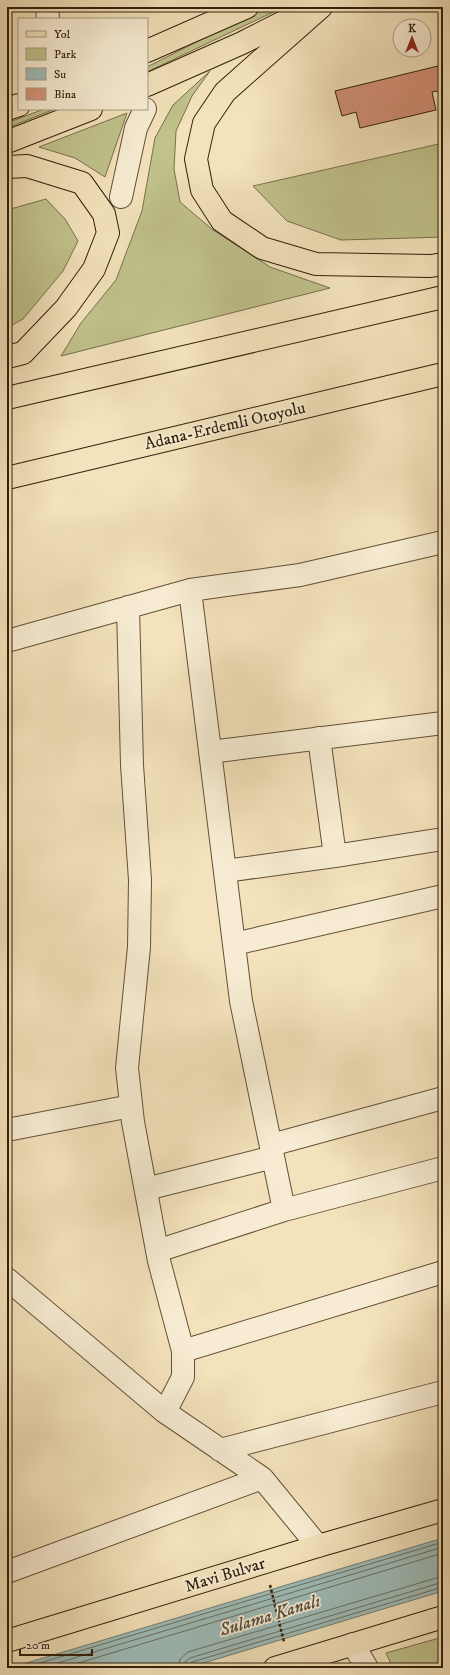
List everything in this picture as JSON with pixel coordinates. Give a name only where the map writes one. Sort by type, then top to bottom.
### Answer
[{"type":"main road","points":[[148,51],[247,7]]},
{"type":"main road","points":[[148,85],[242,43],[313,7]]},
{"type":"main road","points":[[321,7],[225,92],[204,123],[196,159],[202,190],[222,221],[262,248],[316,264],[431,266],[443,264]]},
{"type":"main road","points":[[7,109],[18,104]]},
{"type":"main road","points":[[7,142],[88,110]]},
{"type":"main road","points":[[7,167],[26,166],[82,183],[104,214],[108,234],[94,269],[66,308],[23,353],[7,357]]},
{"type":"main road","points":[[7,398],[443,297]]},
{"type":"main road","name":"Adana-Erdemli Otoyolu","points":[[7,478],[443,374]]},
{"type":"main road","name":"Mavi Bulvar","points":[[7,1641],[318,1546],[443,1510]]},
{"type":"main road","points":[[275,1668],[443,1617]]},
{"type":"street","points":[[47,7],[48,18]]},
{"type":"street","points":[[121,197],[136,128],[145,110]]},
{"type":"street","points":[[7,641],[190,590],[300,575],[443,542]]},
{"type":"street","points":[[190,590],[241,1001],[284,1210]]},
{"type":"street","points":[[128,607],[132,765],[140,880],[139,947],[126,1068],[131,1106],[158,1251],[183,1351],[183,1377],[165,1412]]},
{"type":"street","points":[[210,752],[443,723]]},
{"type":"street","points":[[318,738],[336,856]]},
{"type":"street","points":[[225,871],[336,856],[443,839]]},
{"type":"street","points":[[234,944],[443,896]]},
{"type":"street","points":[[146,1189],[443,1098]]},
{"type":"street","points":[[7,1130],[131,1106]]},
{"type":"street","points":[[158,1251],[284,1210],[443,1168]]},
{"type":"street","points":[[183,1351],[443,1272]]},
{"type":"street","points":[[7,1279],[165,1412],[262,1478],[318,1546]]},
{"type":"street","points":[[220,1450],[443,1392]]},
{"type":"street","points":[[7,1572],[262,1478]]},
{"type":"street","points":[[353,1644],[367,1668]]},
{"type":"path","points":[[270,1584],[284,1645]]},
{"type":"green space","points":[[265,7],[284,7],[148,72],[148,66]]},
{"type":"green space","points":[[210,71],[192,96],[176,131],[174,169],[180,202],[213,230],[270,267],[330,288],[61,356],[81,323],[116,280],[142,211],[155,138],[173,105]]},
{"type":"green space","points":[[41,110],[52,110],[7,128],[7,123]]},
{"type":"green space","points":[[127,113],[105,177],[75,158],[39,147]]},
{"type":"green space","points":[[443,143],[443,237],[341,240],[287,221],[253,186]]},
{"type":"green space","points":[[46,199],[65,219],[78,241],[63,271],[23,319],[7,328],[7,210]]},
{"type":"green space","points":[[443,1637],[443,1668],[393,1668],[386,1653]]},
{"type":"water","name":"Sulama Kanalı","points":[[443,1538],[443,1591],[187,1668],[10,1668]]},
{"type":"building","points":[[438,66],[443,90],[432,92],[436,110],[360,128],[356,112],[342,116],[335,91]]}]
